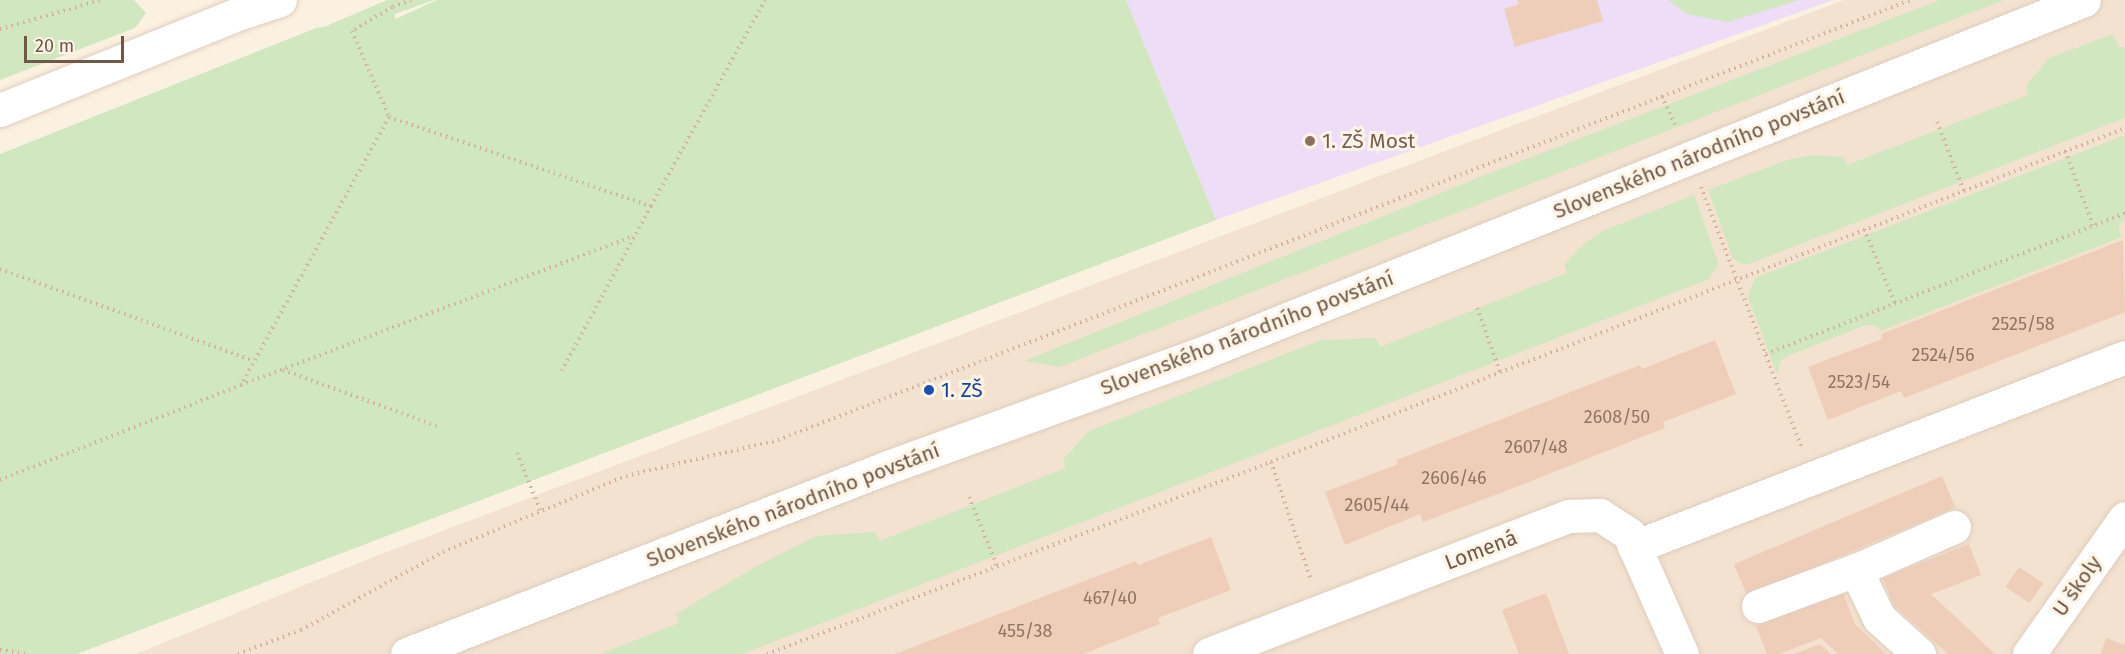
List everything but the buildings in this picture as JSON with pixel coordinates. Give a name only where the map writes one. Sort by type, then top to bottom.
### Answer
[{"type":"street","points":[[208,0],[240,13]]},
{"type":"street","points":[[0,110],[240,13],[280,0]]},
{"type":"street","name":"Slovenského národního povstání","points":[[407,654],[888,467],[1200,354],[2084,0]]},
{"type":"street","points":[[1634,547],[2121,361]]},
{"type":"street","name":"Lomená","points":[[1209,654],[1569,516],[1600,515],[1629,534],[1682,654]]},
{"type":"street","name":"U školy","points":[[2029,654],[2125,518]]},
{"type":"street","points":[[1758,606],[1856,570],[1954,527]]},
{"type":"street","points":[[1856,570],[1879,618],[1919,654]]},
{"type":"path","points":[[0,29],[101,0]]},
{"type":"path","points":[[411,0],[392,7],[352,31],[389,117],[651,206]]},
{"type":"path","points":[[562,370],[765,0]]},
{"type":"path","points":[[238,654],[301,630],[443,552],[626,476],[778,440],[1910,0]]},
{"type":"path","points":[[1662,96],[1690,158],[1813,478]]},
{"type":"path","points":[[241,385],[389,117]]},
{"type":"path","points":[[1937,122],[1964,191]]},
{"type":"path","points":[[767,654],[1271,462],[2125,128]]},
{"type":"path","points":[[2065,151],[2093,225]]},
{"type":"path","points":[[1766,354],[2125,213]]},
{"type":"path","points":[[1864,229],[1895,303]]},
{"type":"path","points":[[0,480],[282,369],[634,236]]},
{"type":"path","points":[[0,269],[254,361]]},
{"type":"path","points":[[1477,308],[1500,372]]},
{"type":"path","points":[[282,369],[440,427]]},
{"type":"path","points":[[517,453],[541,512]]},
{"type":"path","points":[[1271,462],[1322,611]]},
{"type":"path","points":[[969,497],[997,566]]},
{"type":"path","points":[[0,650],[28,654]]},
{"type":"shaded area","name":"1. ZŠ Most","points":[[1126,0],[1833,0],[1216,220]]},
{"type":"shaded area","points":[[1844,0],[2125,0],[2125,654],[136,654],[371,558]]},
{"type":"green space","points":[[0,0],[134,0],[146,13],[135,28],[0,80]]},
{"type":"green space","points":[[387,0],[434,0],[395,14],[395,19],[437,0],[1126,0],[1216,220],[77,654],[0,654],[0,154]]},
{"type":"green space","points":[[1668,0],[1799,0],[1728,22],[1687,14]]},
{"type":"green space","points":[[1940,0],[2004,0],[1059,367],[1024,361],[1498,170]]},
{"type":"green space","points":[[2113,34],[2119,48],[2125,47],[2125,118],[1749,264],[1733,259],[1708,190],[1787,160],[1812,155],[1843,157],[1847,165],[2028,95],[2026,86],[2049,58]]},
{"type":"green space","points":[[2125,135],[2125,220],[2119,224],[2122,237],[1880,331],[1878,326],[1866,325],[1790,355],[1781,360],[1777,374],[1748,297],[1755,278]]},
{"type":"green space","points":[[1694,195],[1719,265],[1709,279],[742,654],[600,654],[679,623],[676,614],[757,566],[817,536],[875,532],[879,541],[1066,468],[1063,460],[1089,431],[1321,340],[1376,338],[1380,347],[1567,273],[1564,265],[1586,242],[1605,230]]},
{"type":"place","name":"1. ZŠ Most","points":[[1310,141]]},
{"type":"place","name":"1. ZŠ","points":[[929,390]]}]
